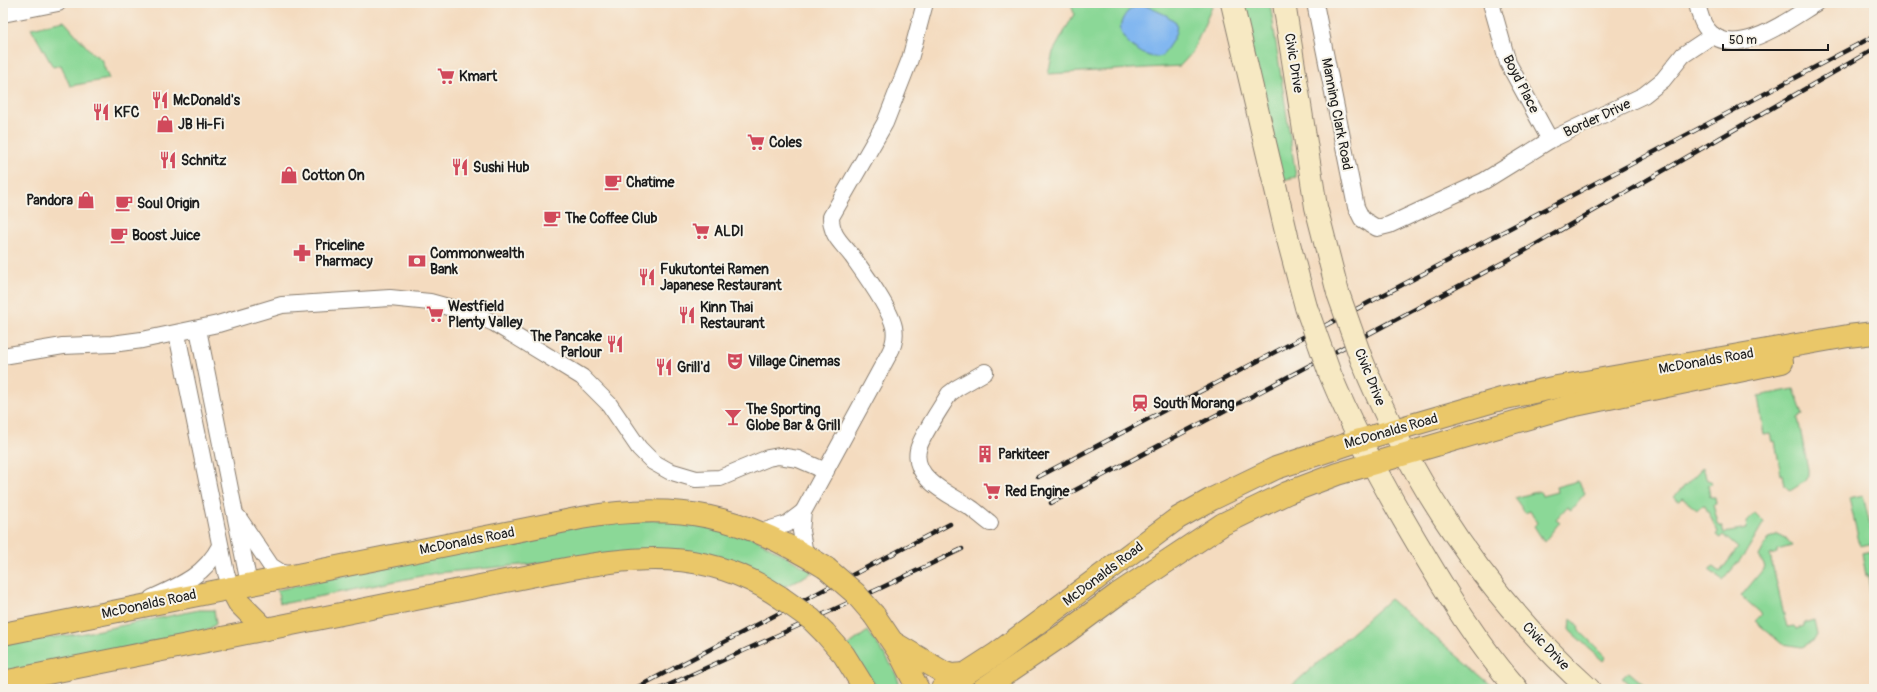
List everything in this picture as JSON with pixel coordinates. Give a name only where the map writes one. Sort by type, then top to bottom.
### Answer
[{"type":"main road","points":[[1232,3],[1287,236],[1306,307],[1330,374],[1372,464],[1458,612],[1478,641],[1517,689]]},
{"type":"main road","name":"Civic Drive","points":[[1284,3],[1316,207],[1338,293],[1361,358],[1377,396],[1406,455],[1447,524],[1494,588],[1530,630],[1589,689]]},
{"type":"main road","name":"McDonalds Road","points":[[942,689],[996,654],[1191,511],[1270,471],[1360,440],[1501,399],[1557,387],[1841,337],[1874,333]]},
{"type":"main road","name":"McDonalds Road","points":[[983,689],[1064,634],[1118,594],[1223,524],[1293,491],[1337,474],[1566,407],[1874,343]]},
{"type":"main road","name":"McDonalds Road","points":[[3,634],[581,518],[632,510],[658,510],[706,516],[733,522],[761,532],[805,554],[826,568],[855,593],[874,615],[908,666],[918,689]]},
{"type":"main road","points":[[3,682],[624,559],[668,558],[699,563],[746,578],[780,596],[811,619],[825,633],[844,655],[865,689]]},
{"type":"main road","points":[[240,586],[255,606],[265,629]]},
{"type":"main road","name":"McDonalds Road","points":[[892,642],[943,672],[951,675],[966,674]]},
{"type":"street","points":[[3,14],[58,3]]},
{"type":"street","points":[[805,554],[801,531],[803,512],[892,348],[895,338],[894,326],[889,314],[855,260],[833,233],[831,217],[885,123],[910,59],[925,3]]},
{"type":"street","name":"Manning Clark Road","points":[[1315,3],[1356,207],[1366,223]]},
{"type":"street","name":"Boyd Place","points":[[1492,3],[1507,60],[1550,140]]},
{"type":"street","points":[[1697,3],[1704,25],[1713,35],[1729,42],[1746,40],[1781,24],[1816,3]]},
{"type":"street","name":"Border Drive","points":[[1366,223],[1377,228],[1388,226],[1484,181],[1550,140],[1644,95],[1663,80],[1683,55],[1713,35]]},
{"type":"street","points":[[3,356],[63,346],[112,344],[177,334],[238,319],[271,308],[296,303],[390,298],[436,303],[470,313],[494,324],[582,378],[609,404],[640,448],[653,462],[669,472],[696,479],[720,478],[768,458],[779,456],[798,459],[826,471]]},
{"type":"street","points":[[198,329],[234,511],[240,586]]},
{"type":"street","points":[[177,334],[220,546],[240,586]]},
{"type":"street","points":[[985,372],[949,394],[919,446],[918,459],[927,477],[937,487],[970,507],[990,523]]},
{"type":"street","points":[[234,511],[271,566],[282,573],[294,575]]},
{"type":"street","points":[[761,532],[787,524],[803,512]]},
{"type":"street","points":[[131,608],[182,584],[205,569],[212,561],[220,546]]},
{"type":"green space","points":[[1071,3],[1212,3],[1212,7],[1192,53],[1180,66],[1048,74],[1053,52],[1074,14]]},
{"type":"green space","points":[[1240,3],[1270,3],[1296,177],[1282,180]]},
{"type":"green space","points":[[64,21],[92,53],[101,59],[109,79],[70,86],[61,65],[53,67],[31,28]]},
{"type":"green space","points":[[1794,389],[1803,415],[1798,418],[1808,476],[1804,482],[1790,491],[1785,486],[1783,474],[1781,475],[1775,441],[1772,442],[1770,434],[1764,435],[1758,396]]},
{"type":"green space","points":[[1703,467],[1707,480],[1711,481],[1712,484],[1708,485],[1710,497],[1715,497],[1716,504],[1713,505],[1719,526],[1722,526],[1724,533],[1747,529],[1746,522],[1755,513],[1764,522],[1745,554],[1723,580],[1709,570],[1714,567],[1720,572],[1738,548],[1723,535],[1720,538],[1716,535],[1718,532],[1705,506],[1700,507],[1697,510],[1682,498],[1679,501],[1674,497]]},
{"type":"green space","points":[[1578,481],[1585,493],[1571,510],[1567,507],[1556,519],[1560,522],[1544,542],[1534,526],[1537,523],[1530,511],[1525,513],[1515,498],[1540,491],[1542,496],[1557,492],[1556,487]]},
{"type":"green space","points":[[1863,495],[1874,543],[1860,546],[1849,498]]},
{"type":"green space","points":[[671,519],[754,538],[813,572],[782,588],[750,572],[564,561],[436,573],[287,603],[280,603],[277,590],[596,522]]},
{"type":"green space","points":[[1778,534],[1786,538],[1792,546],[1777,550],[1777,553],[1770,555],[1787,627],[1794,626],[1796,629],[1804,626],[1804,623],[1814,620],[1817,634],[1813,641],[1802,647],[1782,644],[1755,621],[1762,614],[1741,596],[1765,567],[1759,556],[1769,538]]},
{"type":"green space","points":[[1873,551],[1874,620],[1868,576],[1866,576],[1862,553]]},
{"type":"green space","points":[[1390,599],[1496,689],[1288,689]]},
{"type":"green space","points":[[199,610],[214,610],[216,624],[207,630],[3,675],[3,644],[85,633]]},
{"type":"green space","points":[[1571,618],[1579,627],[1578,629],[1606,657],[1603,661],[1570,631]]},
{"type":"green space","points":[[868,631],[896,674],[900,689],[885,690],[877,687],[847,646]]},
{"type":"green space","points":[[1629,672],[1649,689],[1635,689],[1622,678]]},
{"type":"water","points":[[1142,4],[1166,15],[1176,22],[1176,32],[1174,38],[1164,54],[1159,57],[1148,56],[1138,51],[1126,40],[1121,31],[1122,20],[1128,11],[1137,5]]},
{"type":"railway","points":[[1038,477],[1874,36]]},
{"type":"railway","points":[[1051,503],[1519,254],[1874,49]]},
{"type":"railway","points":[[634,689],[950,524]]},
{"type":"railway","points":[[660,689],[883,587],[962,549]]},
{"type":"place","name":"Kmart","points":[[446,76]]},
{"type":"place","name":"McDonald's","points":[[160,100]]},
{"type":"place","name":"KFC","points":[[101,112]]},
{"type":"place","name":"JB Hi-Fi","points":[[165,124]]},
{"type":"place","name":"Coles","points":[[756,142]]},
{"type":"place","name":"Schnitz","points":[[168,160]]},
{"type":"place","name":"Sushi Hub","points":[[460,167]]},
{"type":"place","name":"Cotton On","points":[[289,175]]},
{"type":"place","name":"Chatime","points":[[613,182]]},
{"type":"place","name":"Pandora","points":[[86,200]]},
{"type":"place","name":"Soul Origin","points":[[124,203]]},
{"type":"place","name":"The Coffee Club","points":[[552,218]]},
{"type":"place","name":"ALDI","points":[[701,231]]},
{"type":"place","name":"Boost Juice","points":[[119,235]]},
{"type":"place","name":"Priceline Pharmacy","points":[[302,253]]},
{"type":"place","name":"Commonwealth Bank","points":[[417,261]]},
{"type":"place","name":"Fukutontei Ramen Japanese Restaurant","points":[[647,277]]},
{"type":"place","name":"Westfield Plenty Valley","points":[[435,314]]},
{"type":"place","name":"Kinn Thai Restaurant","points":[[687,315]]},
{"type":"place","name":"The Pancake Parlour","points":[[615,344]]},
{"type":"place","name":"Village Cinemas","points":[[735,361]]},
{"type":"place","name":"Grill'd","points":[[664,367]]},
{"type":"place","name":"South Morang","points":[[1140,403]]},
{"type":"place","name":"The Sporting Globe Bar & Grill","points":[[733,417]]},
{"type":"place","name":"Parkiteer","points":[[985,454]]},
{"type":"place","name":"Red Engine","points":[[992,491]]}]
